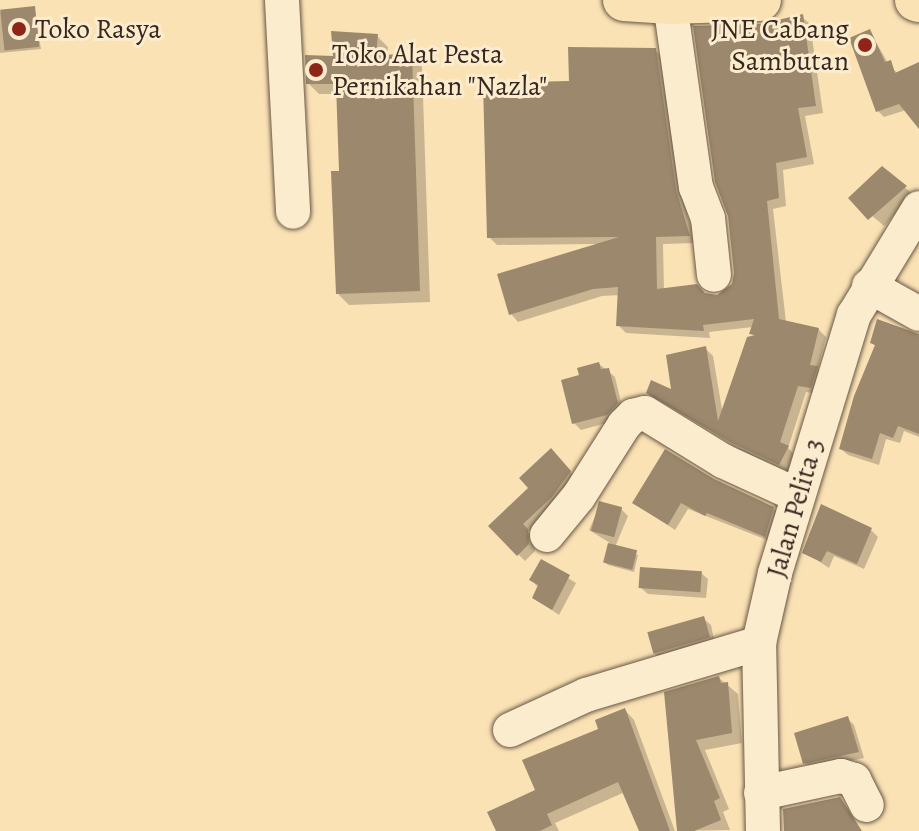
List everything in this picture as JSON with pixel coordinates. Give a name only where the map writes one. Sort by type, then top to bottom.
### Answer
[{"type":"main road","points":[[624,0],[670,3],[760,0]]},
{"type":"street","points":[[282,0],[293,212]]},
{"type":"street","points":[[670,3],[696,187],[708,218],[714,275]]},
{"type":"street","name":"Jalan Pelita 3","points":[[763,831],[759,643],[797,495],[843,347],[869,286],[919,208]]},
{"type":"street","points":[[869,286],[919,314]]},
{"type":"street","points":[[547,535],[579,496],[624,425],[633,416],[645,413],[723,461],[797,495]]},
{"type":"street","points":[[510,730],[586,695],[759,643]]},
{"type":"street","points":[[761,793],[841,776],[854,780],[867,805]]},
{"type":"building","name":"Toko Rasya","points":[[35,6],[39,47],[4,50],[0,10]]},
{"type":"building","points":[[803,14],[816,106],[798,108],[807,157],[776,163],[779,198],[767,201],[779,319],[819,328],[810,365],[818,366],[811,388],[798,386],[780,442],[789,446],[779,465],[732,443],[646,393],[651,380],[671,389],[666,355],[706,346],[718,421],[747,337],[755,335],[749,334],[754,319],[703,325],[704,331],[616,326],[618,287],[593,289],[509,315],[497,274],[619,237],[487,238],[483,83],[569,81],[568,47],[656,48],[676,190],[690,236],[656,237],[657,289],[697,284],[705,293],[717,295],[732,284],[734,273],[728,216],[715,182],[693,26],[761,24]]},
{"type":"building","points":[[870,29],[885,62],[891,60],[895,73],[919,62],[919,129],[899,104],[876,112],[849,38]]},
{"type":"building","points":[[331,31],[378,34],[376,55],[412,54],[420,291],[336,294],[331,171],[339,171],[336,84],[306,84],[305,55],[333,56]]},
{"type":"building","points":[[882,166],[907,186],[868,220],[848,198]]},
{"type":"building","points":[[877,319],[919,334],[919,434],[898,426],[893,438],[880,433],[872,459],[839,449],[854,396],[875,345],[870,343]]},
{"type":"building","points":[[599,362],[601,369],[609,368],[618,403],[607,415],[572,424],[561,380],[579,375],[577,368]]},
{"type":"building","points":[[551,448],[571,471],[552,497],[523,524],[528,529],[529,544],[517,556],[488,526],[528,488],[519,478]]},
{"type":"building","points":[[665,449],[714,479],[774,507],[765,537],[707,513],[705,516],[681,503],[668,525],[632,503]]},
{"type":"building","points":[[599,501],[622,507],[614,537],[591,531]]},
{"type":"building","points":[[821,504],[872,528],[857,564],[827,551],[821,562],[802,553]]},
{"type":"building","points":[[608,543],[637,550],[632,570],[603,562]]},
{"type":"building","points":[[541,559],[570,575],[552,610],[532,598],[538,585],[529,580]]},
{"type":"building","points":[[640,567],[702,571],[700,592],[639,588]]},
{"type":"building","points":[[704,616],[710,637],[653,653],[647,632]]},
{"type":"building","points":[[719,676],[721,683],[728,682],[732,733],[696,740],[720,798],[714,801],[721,820],[694,831],[677,831],[664,692]]},
{"type":"building","points":[[625,708],[670,831],[639,831],[618,782],[547,814],[552,825],[540,831],[496,831],[487,812],[535,790],[522,760],[598,729],[595,720]]},
{"type":"building","points":[[848,716],[859,752],[803,764],[794,733]]},
{"type":"building","points":[[840,797],[862,831],[784,831],[783,809]]},
{"type":"place","name":"Toko Rasya","points":[[19,29]]},
{"type":"place","name":"JNE Cabang Sambutan","points":[[865,45]]},
{"type":"place","name":"Toko Alat Pesta Pernikahan \"Nazla\"","points":[[316,70]]}]
